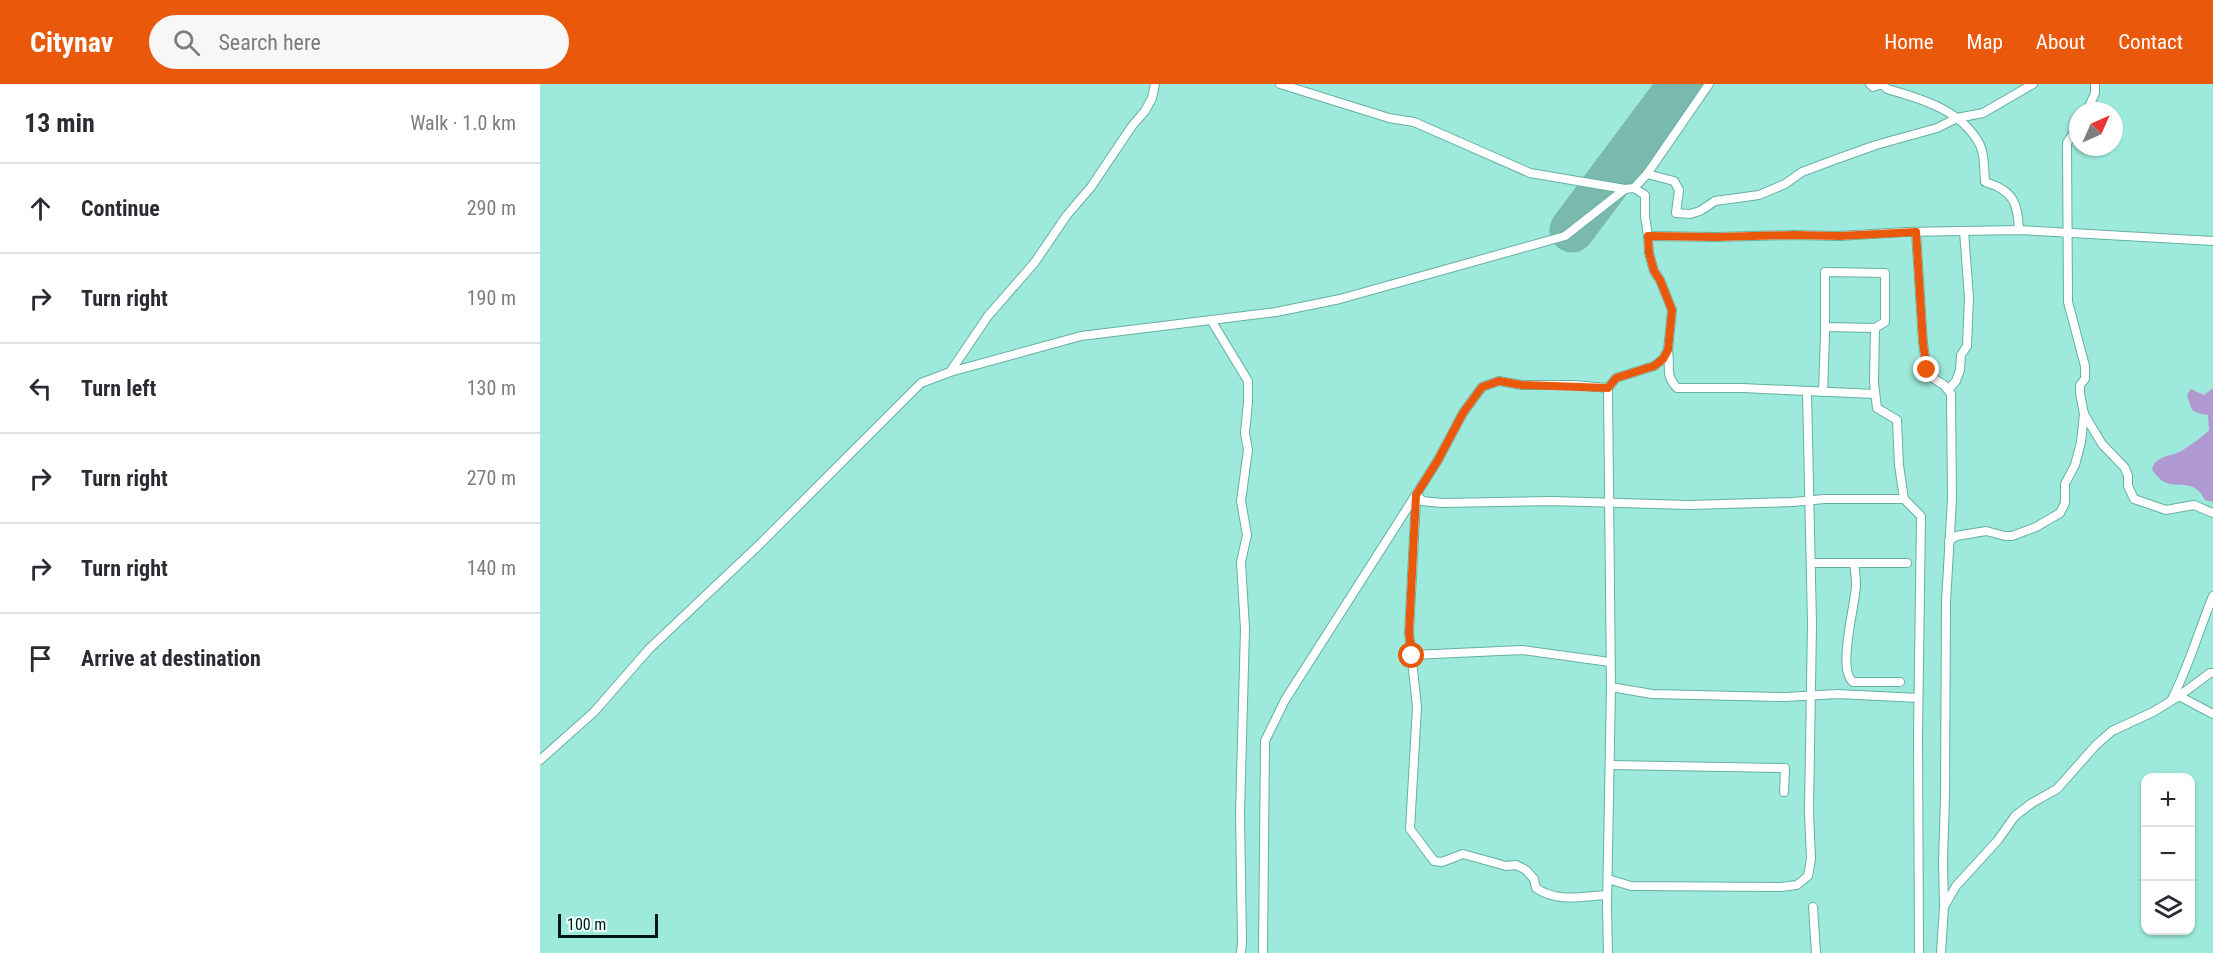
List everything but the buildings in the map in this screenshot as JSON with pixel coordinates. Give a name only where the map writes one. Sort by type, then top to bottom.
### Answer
[{"type":"street","points":[[950,372],[988,316],[1035,262],[1067,215],[1091,187],[1132,126],[1145,111],[1152,98],[1155,84]]},
{"type":"street","points":[[1280,84],[1389,118],[1414,122],[1530,173],[1625,189],[1634,188],[1645,195],[1649,253],[1654,271],[1672,310],[1667,372],[1677,388],[1742,388],[1875,394]]},
{"type":"street","points":[[1634,188],[1647,174],[1709,84]]},
{"type":"street","points":[[1867,84],[1873,87],[1883,85],[1893,91],[1927,100],[1957,118],[1981,147],[1985,182],[2002,188],[2014,200],[2018,212],[2019,230]]},
{"type":"street","points":[[1647,174],[1674,181],[1679,190],[1676,213],[1690,214],[1700,211],[1715,201],[1759,195],[1785,184],[1802,172],[1834,159],[1937,128],[1957,118],[1983,113],[2033,84]]},
{"type":"street","points":[[2090,102],[2095,84]]},
{"type":"street","points":[[2069,140],[2067,143],[2068,302],[2085,366],[2085,379],[2080,385],[2084,414],[2102,444],[2125,468],[2128,486],[2134,500],[2166,510],[2194,505],[2213,513]]},
{"type":"street","points":[[540,760],[594,712],[649,649],[759,545],[921,383],[950,372],[1082,336],[1276,312],[1341,299],[1565,236],[1625,189]]},
{"type":"street","points":[[1648,236],[1839,236],[2019,230],[2213,241]]},
{"type":"street","points":[[1948,390],[1956,381],[1960,370],[1961,355],[1967,346],[1969,298],[1964,231]]},
{"type":"street","points":[[1916,232],[1923,343],[1927,370],[1931,377],[1944,385],[1951,394],[1952,499],[1946,602],[1944,906],[1941,953]]},
{"type":"street","points":[[1823,392],[1824,272],[1886,273],[1885,322],[1875,328],[1825,327]]},
{"type":"street","points":[[1211,320],[1248,381],[1245,433],[1248,450],[1241,501],[1247,535],[1241,562],[1245,630],[1240,813],[1241,953]]},
{"type":"street","points":[[1875,328],[1877,408],[1897,420],[1899,465],[1904,499],[1921,516],[1918,953]]},
{"type":"street","points":[[1608,953],[1611,687],[1608,388],[1616,378],[1654,366],[1663,359],[1668,350]]},
{"type":"street","points":[[1263,953],[1265,741],[1285,700],[1438,460],[1463,413],[1482,387],[1499,381],[1522,385],[1608,388]]},
{"type":"street","points":[[1608,879],[1631,886],[1770,887],[1797,885],[1808,876],[1811,859],[1812,563],[1808,501],[1807,392]]},
{"type":"street","points":[[1949,541],[1956,536],[1986,531],[2012,536],[2036,527],[2060,513],[2065,503],[2065,484],[2075,465],[2084,414]]},
{"type":"street","points":[[1416,495],[1422,501],[1442,503],[1551,501],[1689,505],[1824,499],[1904,499]]},
{"type":"street","points":[[1416,495],[1409,633],[1417,707],[1410,828],[1434,861],[1442,862],[1463,854],[1506,866],[1516,865],[1526,870],[1534,879],[1536,888],[1546,895],[1557,898],[1608,895]]},
{"type":"street","points":[[1812,563],[1907,563]]},
{"type":"street","points":[[1854,563],[1856,585],[1847,649],[1850,680],[1853,682],[1899,682]]},
{"type":"street","points":[[2176,698],[2192,647],[2213,596]]},
{"type":"street","points":[[1412,656],[1522,650],[1610,662]]},
{"type":"street","points":[[1944,906],[1956,886],[1998,840],[2015,816],[2032,802],[2057,789],[2077,764],[2112,731],[2152,712],[2213,673]]},
{"type":"street","points":[[1611,687],[1652,694],[1785,697],[1838,694],[1918,698]]},
{"type":"street","points":[[2176,698],[2213,714]]},
{"type":"street","points":[[1610,765],[1785,768],[1784,792]]},
{"type":"street","points":[[1814,907],[1816,953]]},
{"type":"shaded area","points":[[2213,388],[2213,502],[2205,500],[2193,487],[2165,482],[2152,469],[2159,459],[2179,452],[2209,430],[2208,415],[2193,410],[2187,395],[2191,389],[2204,395]]},
{"type":"runway","points":[[1572,230],[1681,84]]},
{"type":"route","points":[[1412,656],[1409,633],[1416,495],[1463,413],[1482,387],[1499,381],[1522,385],[1574,385],[1608,388],[1616,378],[1645,370],[1663,359],[1668,350],[1672,310],[1654,271],[1649,253],[1648,236],[1839,236],[1916,232],[1923,343],[1927,370]]}]
